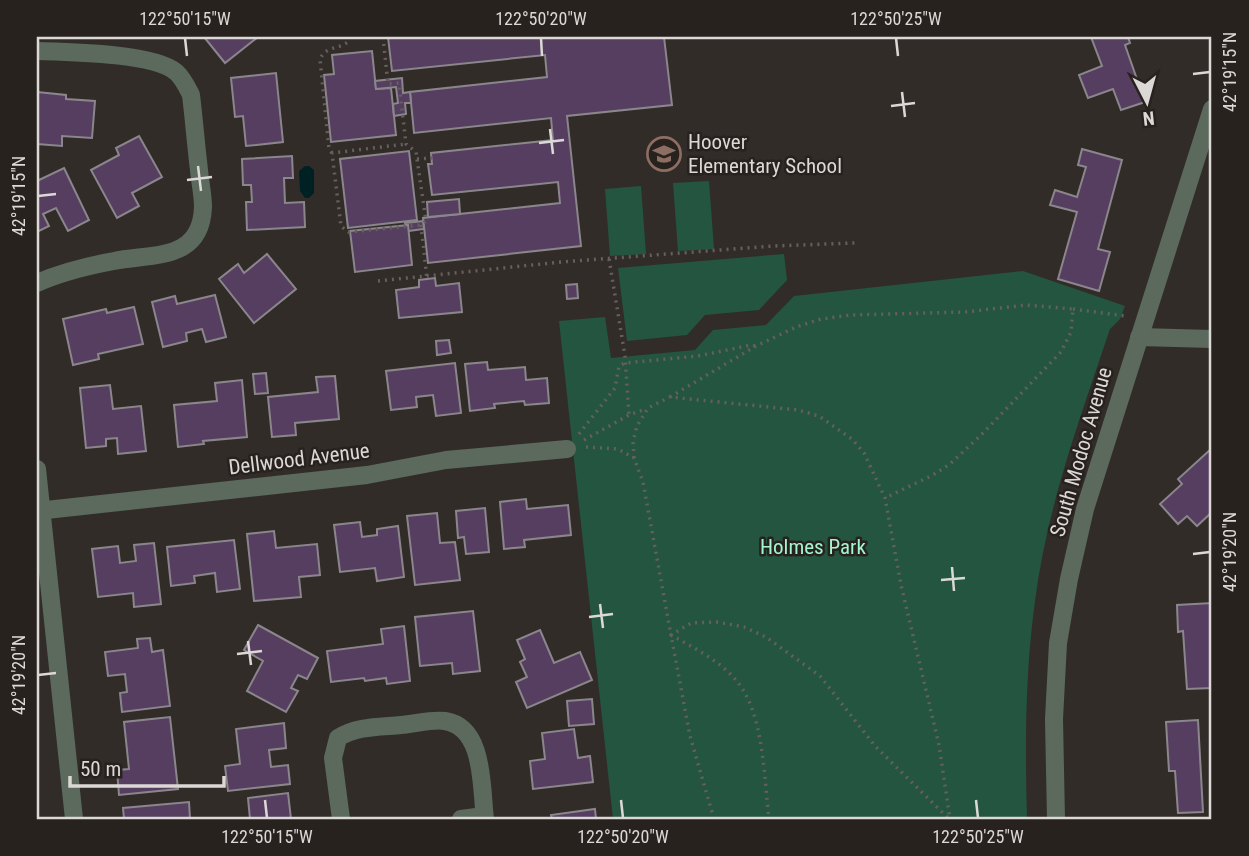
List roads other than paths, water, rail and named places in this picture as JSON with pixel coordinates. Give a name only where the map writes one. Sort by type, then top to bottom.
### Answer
[{"type":"street","points":[[37,51],[107,54],[162,64],[176,72],[191,95],[203,207],[196,233],[189,243],[179,250],[79,268],[37,283]]},
{"type":"street","name":"South Modoc Avenue","points":[[1056,819],[1055,693],[1058,643],[1069,579],[1085,509],[1212,109]]},
{"type":"street","points":[[1139,337],[1212,339]]},
{"type":"street","name":"Dellwood Avenue","points":[[39,511],[367,475],[446,460],[567,449]]},
{"type":"street","points":[[37,469],[39,511],[74,819]]},
{"type":"street","points":[[341,819],[333,758],[338,738],[356,730],[443,721],[466,730],[477,753],[485,818],[461,819]]},
{"type":"water","points":[[305,166],[314,170],[314,193],[309,198],[305,198],[300,191],[299,171]]},
{"type":"place","name":"Hoover Elementary School","points":[[664,154]]},
{"type":"park label","name":"Holmes Park","points":[[813,547]]}]
